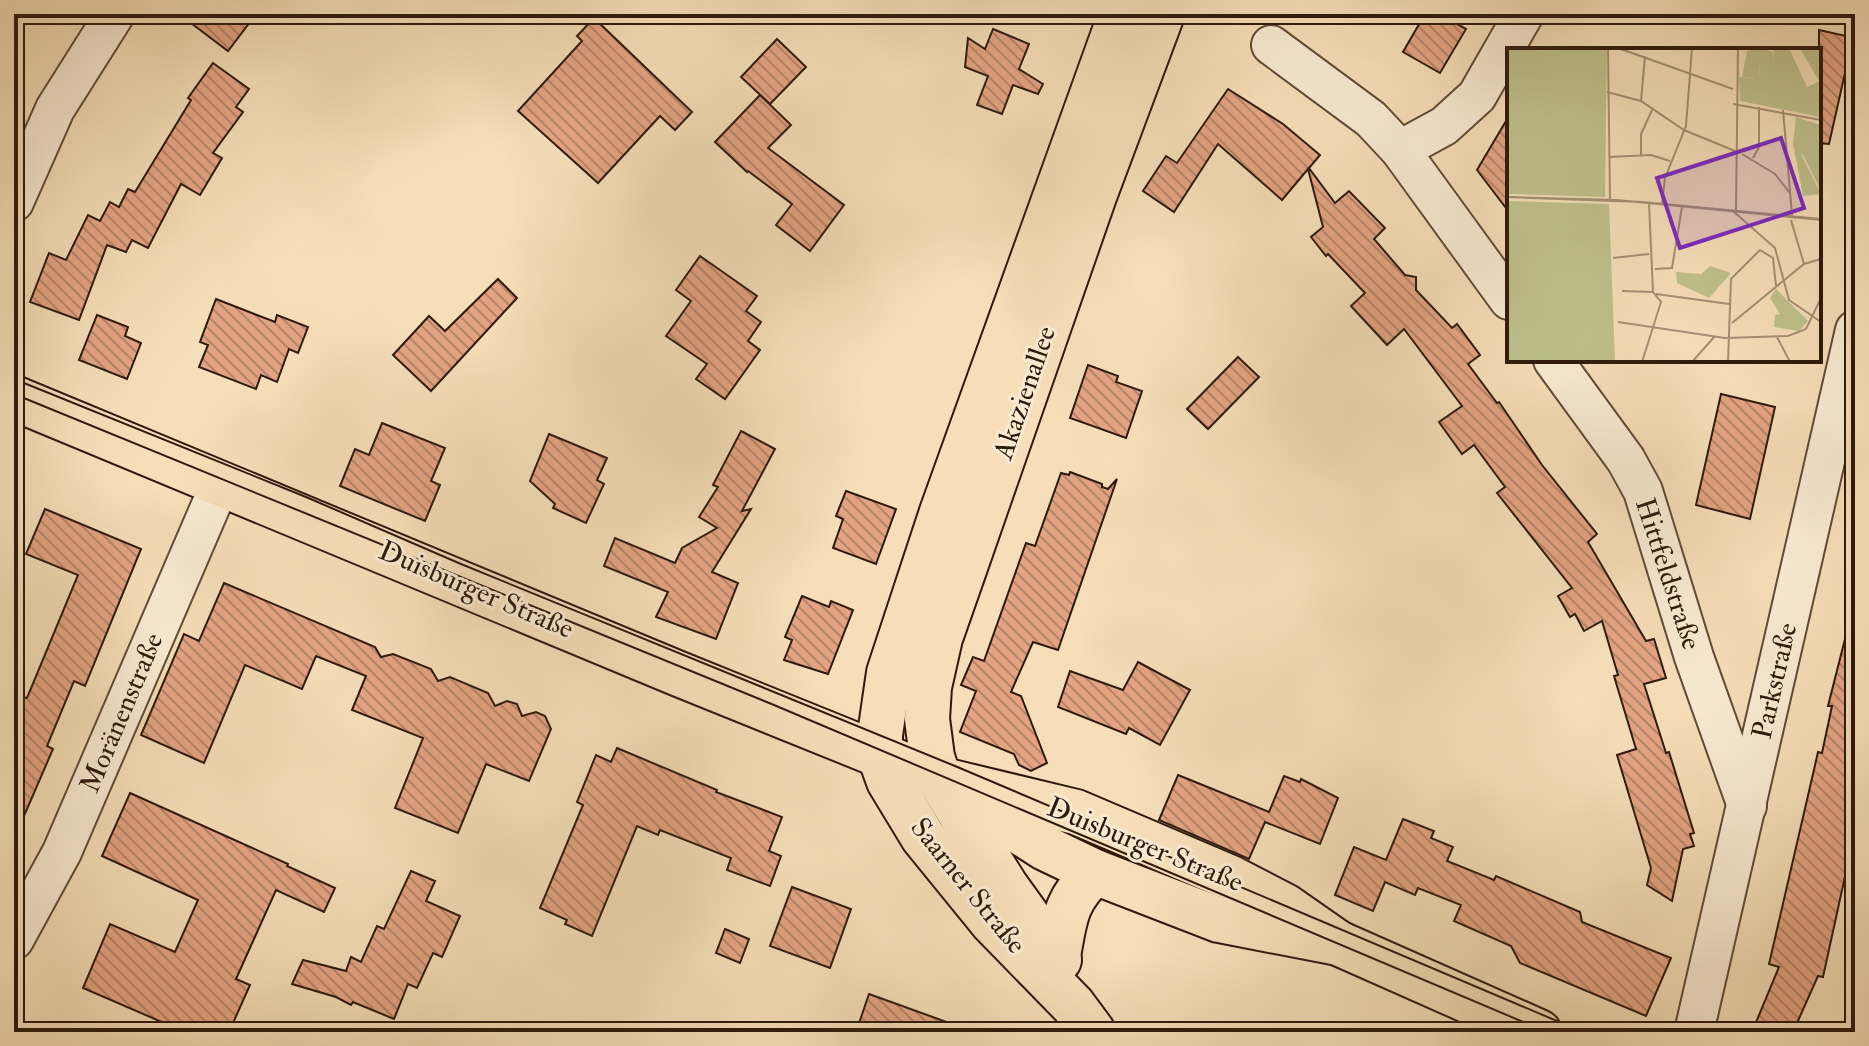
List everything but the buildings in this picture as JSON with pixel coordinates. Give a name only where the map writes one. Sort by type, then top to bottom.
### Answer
[{"type":"main road","name":"Akazienallee","points":[[880,756],[889,673],[942,512],[1121,14]]},
{"type":"main road","name":"Akazienallee","points":[[939,779],[932,757],[927,719],[929,687],[940,638],[1089,211],[1162,14]]},
{"type":"main road","name":"Duisburger Straße","points":[[14,398],[880,756],[939,779],[1076,812],[1231,878],[1285,906],[1338,943],[1539,1032]]},
{"type":"main road","name":"Saarner Straße","points":[[880,756],[889,781],[923,837],[993,923],[1083,1018]]},
{"type":"main road","name":"Duisburger Straße","points":[[939,779],[1045,848],[1095,872],[1219,920],[1338,943]]},
{"type":"main road","name":"Saarner Straße","points":[[939,779],[1005,885],[1058,956],[1083,1018]]},
{"type":"main road","points":[[1058,956],[1067,910],[1077,890],[1095,872]]},
{"type":"street","points":[[14,202],[55,109],[115,14]]},
{"type":"street","points":[[1400,150],[1444,126],[1477,96],[1524,14]]},
{"type":"street","points":[[1271,45],[1371,119],[1400,150],[1507,297]]},
{"type":"street","name":"Parkstraße","points":[[1694,1032],[1855,330]]},
{"type":"street","name":"Hittfeldstraße","points":[[1554,362],[1626,460],[1643,491],[1694,657],[1747,806]]},
{"type":"street","name":"Moränenstraße","points":[[14,940],[62,852],[221,482]]},
{"type":"tram line","points":[[14,379],[955,766],[1583,1032]]},
{"type":"tram line","points":[[14,394],[774,705],[1547,1032]]}]
